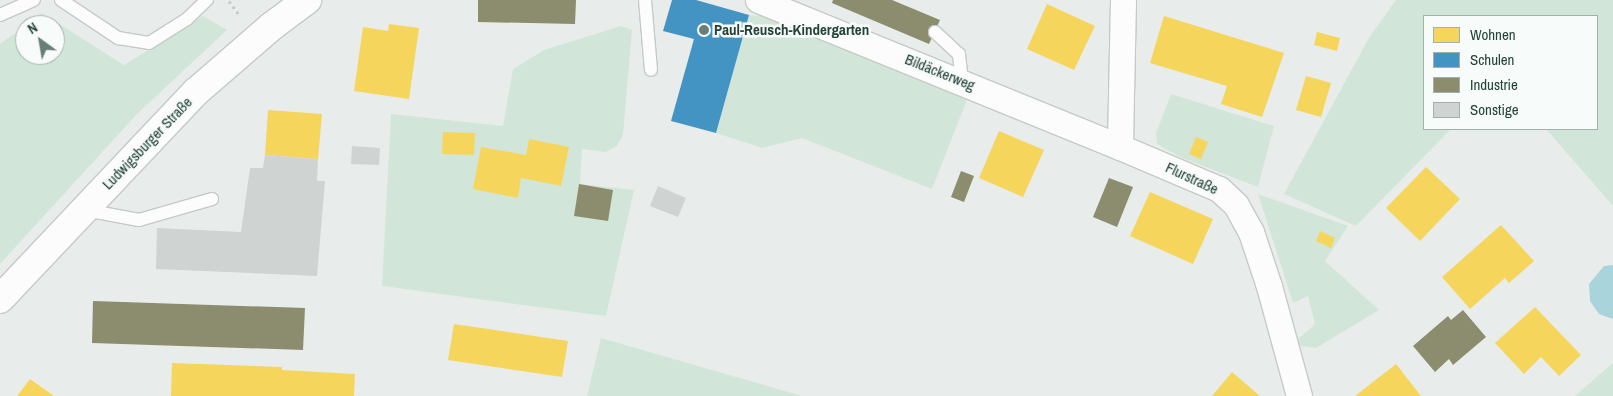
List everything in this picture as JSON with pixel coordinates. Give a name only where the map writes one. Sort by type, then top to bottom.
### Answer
[{"type":"street","name":"Ludwigsburger Straße","points":[[0,299],[197,91],[272,26],[307,0]]},
{"type":"street","name":"Bildäckerweg","points":[[758,0],[962,81],[1120,147]]},
{"type":"street","points":[[1120,147],[1123,0]]},
{"type":"street","name":"Flurstraße","points":[[1120,147],[1219,189],[1236,205],[1251,232],[1270,286],[1299,396]]},
{"type":"lane","points":[[0,14],[34,0]]},
{"type":"lane","points":[[61,0],[118,38],[150,43],[187,19],[207,0]]},
{"type":"lane","points":[[645,0],[651,70]]},
{"type":"lane","points":[[935,32],[959,54],[962,81]]},
{"type":"lane","points":[[83,210],[139,220],[212,199]]},
{"type":"path","points":[[229,0],[246,24]]},
{"type":"green space","points":[[1396,0],[1613,0],[1613,206],[1547,130],[1598,130],[1598,15],[1423,15],[1423,130],[1450,130],[1356,226],[1284,194],[1370,36]]},
{"type":"green space","points":[[749,15],[786,19],[970,92],[932,189],[802,138],[762,148],[716,133]]},
{"type":"green space","points":[[203,16],[227,30],[137,114],[0,264],[0,44],[15,33],[15,65],[65,65],[65,28],[124,65]]},
{"type":"green space","points":[[621,26],[632,30],[623,135],[617,146],[606,152],[582,149],[580,184],[634,190],[606,316],[382,286],[391,114],[503,126],[513,69],[544,50]]},
{"type":"green space","points":[[1171,94],[1274,126],[1258,187],[1180,157],[1157,144],[1156,133]]},
{"type":"green space","points":[[1258,194],[1348,226],[1325,261],[1379,310],[1316,348],[1299,346],[1296,341],[1315,324],[1308,296],[1293,303]]},
{"type":"green space","points":[[601,338],[802,396],[587,396]]},
{"type":"green space","points":[[1613,363],[1613,396],[1575,396]]},
{"type":"water","points":[[1613,265],[1613,319],[1599,314],[1590,301],[1589,284],[1604,266]]},
{"type":"building: Wohnen","points":[[1047,4],[1095,26],[1074,70],[1027,49]]},
{"type":"building: Wohnen","points":[[1164,16],[1284,53],[1262,117],[1221,104],[1227,86],[1150,63]]},
{"type":"building: Wohnen","points":[[389,24],[419,28],[409,99],[354,91],[363,27],[388,31]]},
{"type":"building: Wohnen","points":[[1317,32],[1340,38],[1337,51],[1314,45]]},
{"type":"building: Wohnen","points":[[1306,76],[1331,83],[1321,117],[1296,110]]},
{"type":"building: Wohnen","points":[[268,110],[322,114],[318,159],[265,155]]},
{"type":"building: Wohnen","points":[[999,131],[1044,150],[1023,197],[979,178]]},
{"type":"building: Wohnen","points":[[443,132],[475,133],[474,155],[442,154]]},
{"type":"building: Wohnen","points":[[1196,137],[1208,142],[1201,159],[1189,154]]},
{"type":"building: Wohnen","points":[[529,139],[569,147],[561,186],[521,178],[518,198],[473,189],[481,147],[526,155]]},
{"type":"building: Wohnen","points":[[1426,167],[1460,199],[1420,241],[1386,208]]},
{"type":"building: Wohnen","points":[[1150,192],[1213,219],[1193,264],[1130,236]]},
{"type":"building: Wohnen","points":[[1501,225],[1534,261],[1509,283],[1505,278],[1470,309],[1442,277]]},
{"type":"building: Wohnen","points":[[1320,231],[1335,238],[1331,248],[1316,241]]},
{"type":"building: Wohnen","points":[[1535,307],[1581,355],[1559,376],[1541,357],[1524,374],[1495,343]]},
{"type":"building: Wohnen","points":[[454,324],[568,341],[562,377],[448,360]]},
{"type":"building: Wohnen","points":[[172,363],[282,367],[282,370],[355,374],[354,396],[171,396]]},
{"type":"building: Wohnen","points":[[1396,364],[1421,396],[1355,396]]},
{"type":"building: Wohnen","points":[[1232,372],[1260,396],[1212,396]]},
{"type":"building: Wohnen","points":[[30,379],[54,396],[17,396]]},
{"type":"building: Schulen","points":[[672,0],[696,0],[749,15],[716,133],[671,121],[694,39],[663,31]]},
{"type":"building: Industrie","points":[[478,0],[576,0],[575,24],[478,22]]},
{"type":"building: Industrie","points":[[833,0],[892,0],[940,20],[929,44],[832,3]]},
{"type":"building: Industrie","points":[[961,171],[974,176],[964,202],[951,197]]},
{"type":"building: Industrie","points":[[1109,178],[1133,187],[1117,227],[1093,217]]},
{"type":"building: Industrie","points":[[579,184],[613,190],[608,221],[574,216]]},
{"type":"building: Industrie","points":[[93,301],[305,308],[303,350],[92,343]]},
{"type":"building: Industrie","points":[[1463,310],[1486,337],[1453,365],[1449,359],[1435,372],[1413,346],[1448,316],[1451,320]]},
{"type":"building: Sonstige","points":[[352,146],[380,148],[379,165],[351,164]]},
{"type":"building: Sonstige","points":[[265,155],[318,159],[317,181],[325,181],[317,276],[156,269],[157,228],[241,232],[250,168],[263,168]]},
{"type":"building: Sonstige","points":[[658,186],[686,198],[678,217],[650,206]]},
{"type":"place","name":"Paul-Reusch-Kindergarten","points":[[704,30]]}]
